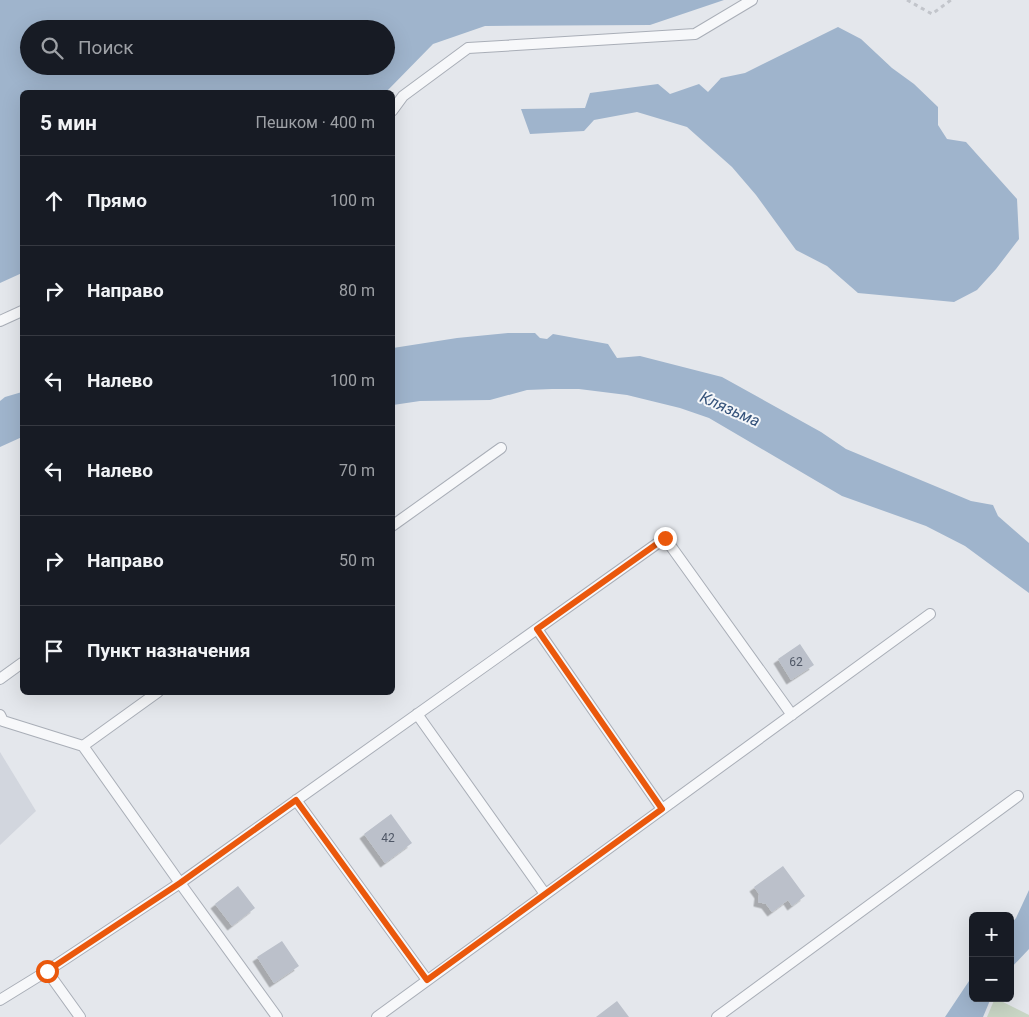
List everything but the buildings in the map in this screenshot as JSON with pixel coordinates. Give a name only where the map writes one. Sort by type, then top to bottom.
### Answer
[{"type":"lane","points":[[395,106],[402,96],[468,48],[695,34],[752,0]]},
{"type":"lane","points":[[0,320],[20,312]]},
{"type":"lane","points":[[395,524],[501,448]]},
{"type":"lane","points":[[0,1000],[180,883],[665,538],[792,715]]},
{"type":"lane","points":[[377,1017],[930,614]]},
{"type":"lane","points":[[537,629],[662,809]]},
{"type":"lane","points":[[0,679],[20,664]]},
{"type":"lane","points":[[83,746],[154,695]]},
{"type":"lane","points":[[417,714],[545,894]]},
{"type":"lane","points":[[0,715],[3,721],[83,746],[277,1017]]},
{"type":"lane","points":[[718,1017],[1018,796]]},
{"type":"lane","points":[[296,800],[427,980]]},
{"type":"lane","points":[[47,971],[80,1017]]},
{"type":"path","points":[[907,0],[932,14],[951,0]]},
{"type":"shaded area","points":[[0,752],[36,811],[0,845]]},
{"type":"green space","points":[[993,1002],[1003,1002],[1029,1015],[1029,1017],[987,1017]]},
{"type":"water","points":[[0,0],[724,0],[650,25],[485,26],[433,44],[388,90],[20,90],[20,274],[0,283]]},
{"type":"water","points":[[838,27],[861,39],[938,107],[938,125],[947,139],[966,142],[1017,199],[1019,239],[977,290],[954,302],[858,293],[827,266],[796,250],[756,195],[732,167],[687,127],[637,112],[594,120],[584,131],[530,134],[521,109],[585,108],[590,93],[658,84],[670,94],[699,84],[708,92],[721,78],[745,73]]},
{"type":"water","name":"Клязьма","points":[[508,333],[535,333],[540,338],[547,339],[553,334],[608,344],[617,358],[640,356],[722,377],[821,432],[846,449],[971,501],[993,505],[998,516],[1029,543],[1029,593],[965,546],[926,526],[842,496],[709,418],[680,408],[627,395],[579,389],[527,390],[490,400],[420,401],[395,405],[395,348],[457,338]]},
{"type":"water","points":[[20,393],[20,438],[0,447],[0,401],[5,397]]},
{"type":"water","points":[[1029,890],[1029,949],[1014,965],[1014,920]]},
{"type":"water","points":[[969,981],[969,1002],[989,1002],[983,1017],[945,1017]]},
{"type":"route","points":[[47,971],[180,883],[296,800],[427,980],[662,809],[537,629],[665,538]]}]
